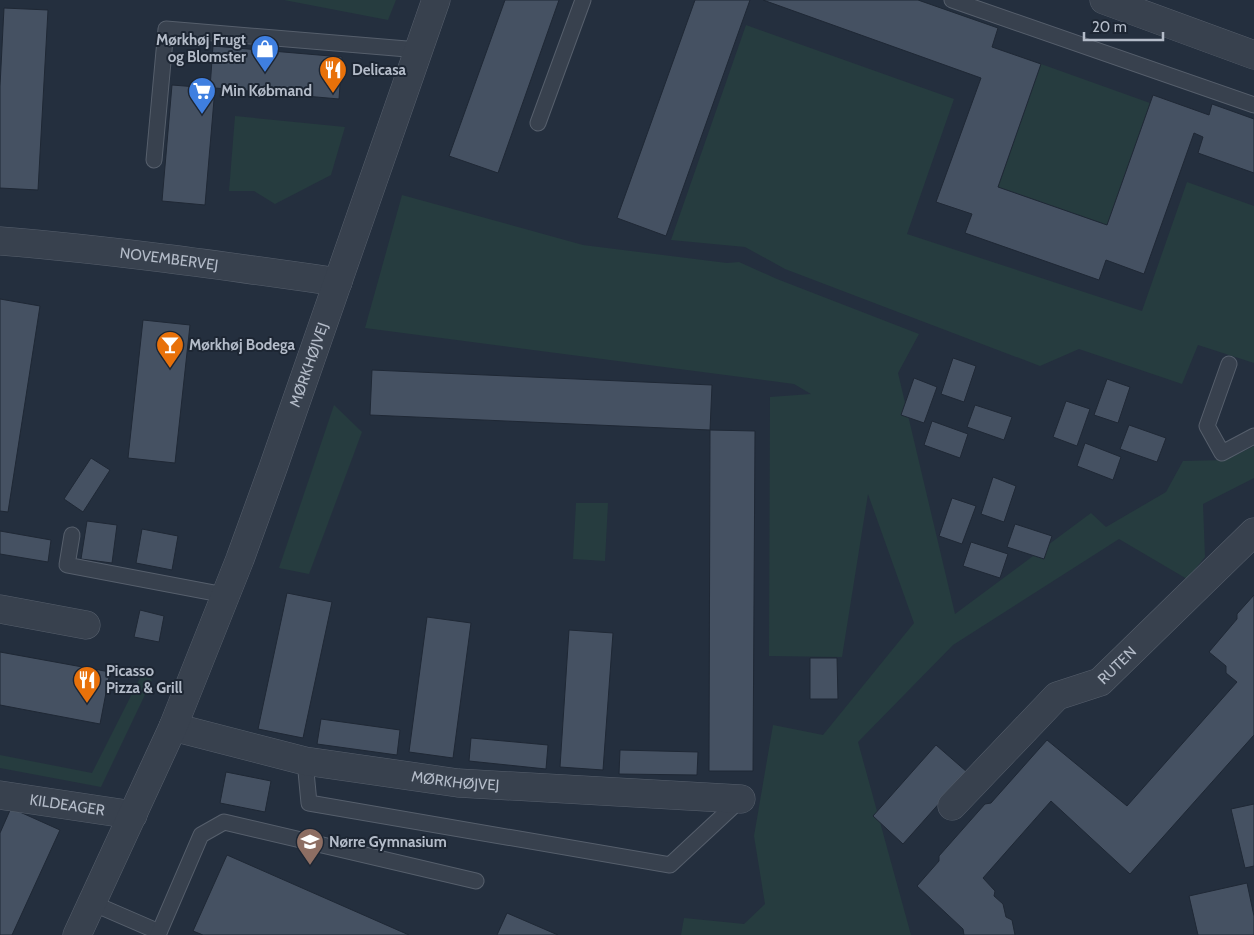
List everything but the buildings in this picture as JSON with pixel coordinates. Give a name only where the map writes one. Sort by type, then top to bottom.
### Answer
[{"type":"street","name":"MØRKHØJVEJ","points":[[77,935],[173,727],[225,595],[270,477],[436,0]]},
{"type":"street","points":[[1104,0],[1254,55]]},
{"type":"street","name":"NOVEMBERVEJ","points":[[0,241],[209,263],[338,282]]},
{"type":"street","name":"RUTEN","points":[[952,806],[1057,696],[1100,682],[1254,532]]},
{"type":"street","points":[[0,609],[86,625]]},
{"type":"street","name":"MØRKHØJVEJ","points":[[173,727],[305,761],[458,783],[741,799]]},
{"type":"street","name":"KILDEAGER","points":[[0,794],[133,815]]},
{"type":"lane","points":[[538,123],[582,0]]},
{"type":"lane","points":[[952,0],[977,4],[1254,105]]},
{"type":"lane","points":[[154,160],[166,30],[419,50]]},
{"type":"lane","points":[[1228,364],[1207,426],[1222,453],[1254,436]]},
{"type":"lane","points":[[72,534],[67,565],[225,595]]},
{"type":"lane","points":[[305,761],[309,802],[670,865],[741,799]]},
{"type":"lane","points":[[92,903],[158,933],[201,835],[224,822],[476,881]]},
{"type":"green space","points":[[284,0],[396,0],[388,20]]},
{"type":"green space","points":[[746,25],[954,99],[907,234],[1142,311],[1187,182],[1254,206],[1254,363],[1198,345],[1182,384],[1079,349],[1040,366],[785,269],[745,247],[671,240]]},
{"type":"green space","points":[[1041,64],[1150,103],[1107,225],[998,187]]},
{"type":"green space","points":[[235,116],[345,127],[331,175],[275,204],[254,191],[229,191]]},
{"type":"green space","points":[[402,195],[583,245],[727,263],[739,262],[777,279],[919,334],[898,373],[955,614],[1091,513],[1106,527],[1166,492],[1183,461],[1226,460],[1254,446],[1254,478],[1203,504],[1205,557],[1187,579],[1119,539],[953,645],[858,742],[911,935],[681,935],[684,918],[744,924],[765,904],[754,836],[773,725],[823,735],[914,623],[868,494],[842,657],[769,656],[770,397],[811,394],[794,384],[365,328]]},
{"type":"green space","points":[[334,405],[362,432],[309,574],[279,568]]},
{"type":"green space","points":[[576,503],[608,503],[605,561],[573,559]]},
{"type":"green space","points":[[147,675],[152,680],[101,787],[0,768],[0,755],[92,773],[141,676]]},
{"type":"place","name":"Mørkhøj Frugt og Blomster","points":[[265,73]]},
{"type":"place","name":"Delicasa","points":[[333,94]]},
{"type":"place","name":"Min Købmand","points":[[202,115]]},
{"type":"place","name":"Mørkhøj Bodega","points":[[170,369]]},
{"type":"place","name":"Picasso Pizza & Grill","points":[[87,704]]},
{"type":"place","name":"Nørre Gymnasium","points":[[310,866]]}]
